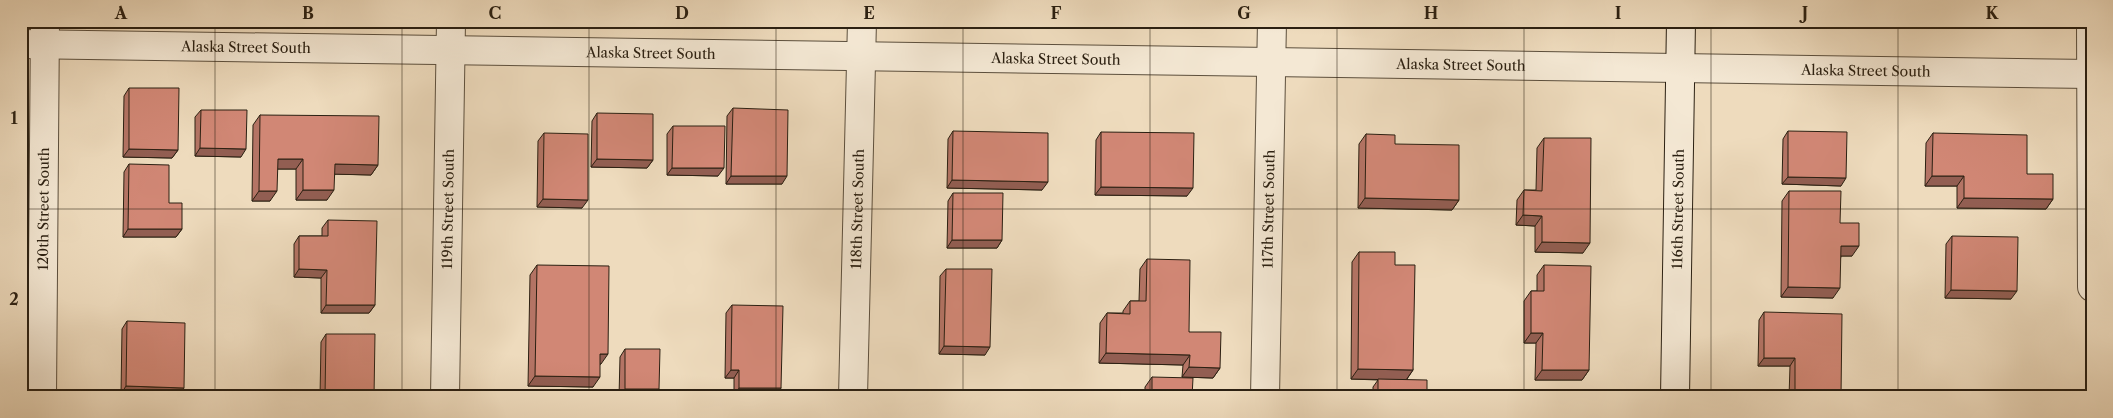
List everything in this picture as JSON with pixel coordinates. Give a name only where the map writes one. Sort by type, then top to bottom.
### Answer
[{"type":"street","name":"119th Street South","points":[[445,397],[451,21]]},
{"type":"street","name":"118th Street South","points":[[853,397],[862,21]]},
{"type":"street","name":"117th Street South","points":[[1265,397],[1272,21]]},
{"type":"street","name":"116th Street South","points":[[1675,397],[1681,21]]},
{"type":"street","points":[[2091,21],[2092,287]]},
{"type":"street","name":"Alaska Street South","points":[[37,36],[450,50],[2091,74]]},
{"type":"street","name":"120th Street South","points":[[37,36],[42,397]]},
{"type":"building","points":[[129,88],[179,88],[178,150],[129,149]]},
{"type":"building","points":[[733,108],[788,110],[787,176],[731,176]]},
{"type":"building","points":[[201,110],[247,110],[246,149],[200,148]]},
{"type":"building","points":[[597,113],[653,114],[653,160],[597,159]]},
{"type":"building","points":[[260,115],[379,116],[378,165],[335,164],[334,190],[303,190],[303,159],[278,159],[277,191],[259,191]]},
{"type":"building","points":[[673,126],[725,126],[724,168],[672,168]]},
{"type":"building","points":[[953,131],[1048,133],[1048,182],[952,180]]},
{"type":"building","points":[[1788,131],[1847,132],[1846,178],[1788,177]]},
{"type":"building","points":[[1101,132],[1194,133],[1193,188],[1101,187]]},
{"type":"building","points":[[544,133],[588,134],[588,200],[543,199]]},
{"type":"building","points":[[1933,133],[2027,135],[2027,174],[2053,174],[2053,199],[1964,198],[1964,176],[1932,176]]},
{"type":"building","points":[[1366,134],[1395,135],[1395,144],[1459,145],[1459,200],[1365,198]]},
{"type":"building","points":[[1544,138],[1591,138],[1590,243],[1542,242],[1542,216],[1523,215],[1524,190],[1542,191]]},
{"type":"building","points":[[129,164],[169,165],[169,203],[182,203],[182,229],[128,229]]},
{"type":"building","points":[[1789,191],[1841,191],[1840,223],[1859,223],[1859,246],[1841,246],[1840,288],[1788,287]]},
{"type":"building","points":[[953,193],[1003,193],[1002,240],[952,240]]},
{"type":"building","points":[[328,220],[377,221],[375,305],[326,305],[327,270],[299,269],[299,236],[328,236]]},
{"type":"building","points":[[1952,236],[2018,237],[2017,291],[1951,290]]},
{"type":"building","points":[[1359,252],[1395,252],[1395,265],[1415,265],[1413,370],[1358,369]]},
{"type":"building","points":[[1147,259],[1190,260],[1189,332],[1221,332],[1220,368],[1189,367],[1190,355],[1106,353],[1107,313],[1130,314],[1130,301],[1146,301]]},
{"type":"building","points":[[537,265],[609,266],[608,354],[600,354],[600,377],[535,376]]},
{"type":"building","points":[[1544,265],[1591,266],[1589,370],[1542,370],[1543,333],[1531,333],[1531,291],[1544,291]]},
{"type":"building","points":[[946,269],[992,269],[990,347],[944,346]]},
{"type":"building","points":[[732,305],[783,306],[781,388],[739,388],[739,370],[731,370]]},
{"type":"building","points":[[1764,312],[1842,314],[1841,396],[1795,395],[1795,358],[1764,358]]},
{"type":"building","points":[[127,321],[185,323],[184,388],[126,386]]},
{"type":"building","points":[[326,334],[375,334],[374,397],[325,397]]},
{"type":"building","points":[[625,349],[660,349],[659,389],[625,389]]},
{"type":"building","points":[[1152,377],[1193,378],[1192,397],[1152,397]]},
{"type":"building","points":[[1378,379],[1427,380],[1427,397],[1378,397]]}]
